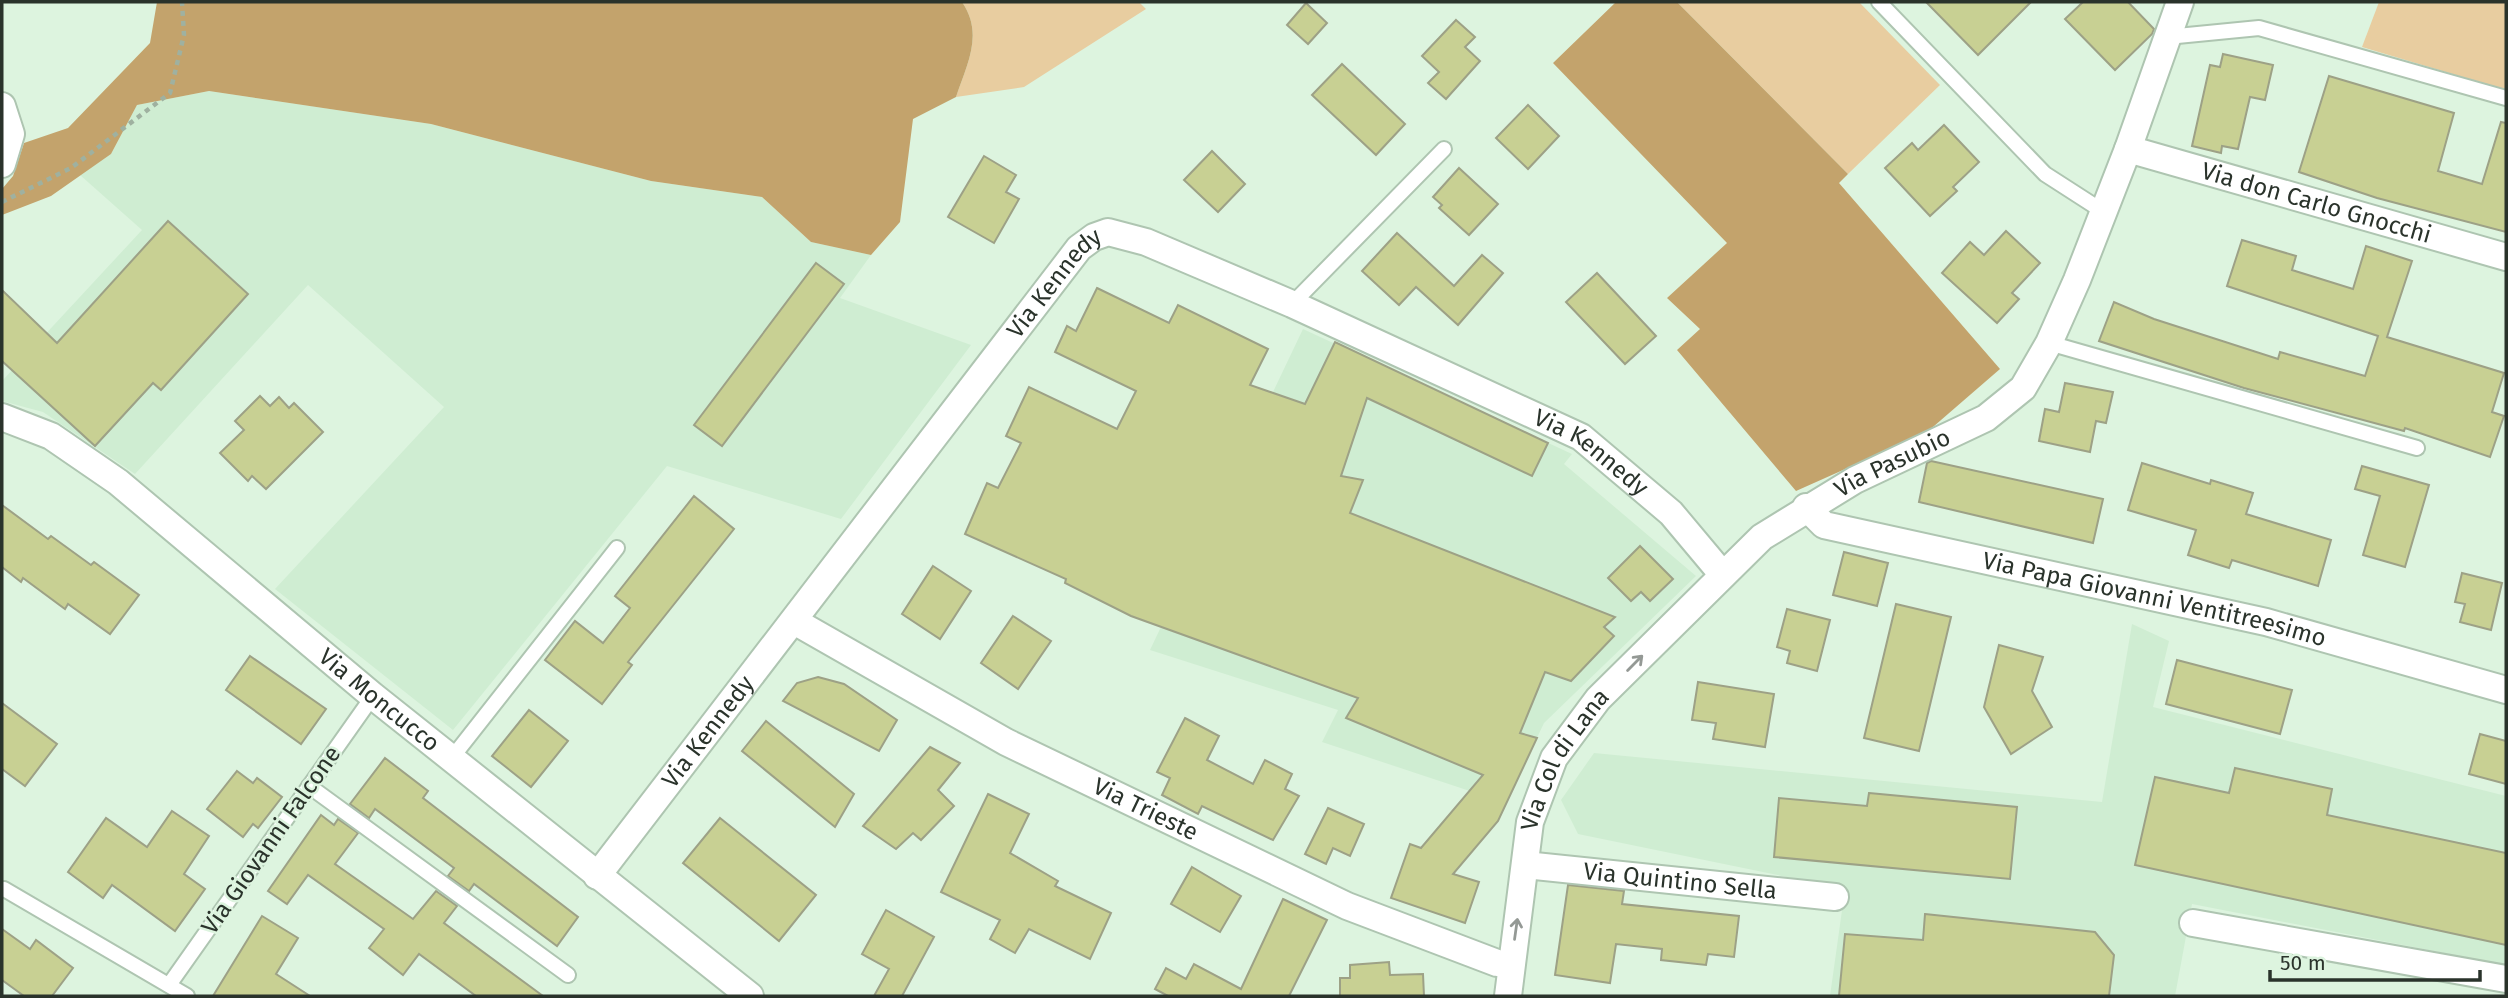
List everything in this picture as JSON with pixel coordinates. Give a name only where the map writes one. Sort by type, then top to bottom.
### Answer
[{"type":"street","name":"Via Pasubio","points":[[1723,575],[1762,537],[1806,507],[1855,480],[1986,418],[2023,387],[2049,342],[2104,212],[2180,2]]},
{"type":"street","points":[[2,106],[11,134],[2,164]]},
{"type":"street","name":"Via don Carlo Gnocchi","points":[[2128,149],[2506,257]]},
{"type":"street","name":"Via Kennedy","points":[[597,876],[1079,248],[1094,237],[1108,232],[1127,235],[1292,304],[1581,437],[1671,513],[1723,575]]},
{"type":"street","name":"Via Moncucco","points":[[2,417],[51,436],[108,474],[451,759],[750,996]]},
{"type":"street","name":"Via Papa Giovanni Ventitreesimo","points":[[1806,507],[1824,525],[2266,622],[2506,690]]},
{"type":"street","name":"Via Col di Lana","points":[[1508,996],[1530,822],[1554,758],[1598,699],[1723,575]]},
{"type":"street","name":"Via Trieste","points":[[794,621],[1006,742],[1335,901],[1497,963],[1511,965]]},
{"type":"street","name":"Via Quintino Sella","points":[[1525,865],[1835,897]]},
{"type":"street","points":[[2193,923],[2506,979]]},
{"type":"lane","points":[[1879,2],[2045,174],[2104,212]]},
{"type":"lane","points":[[2167,37],[2259,29],[2506,98]]},
{"type":"lane","points":[[1292,304],[1444,149]]},
{"type":"lane","points":[[2049,342],[2417,448]]},
{"type":"lane","points":[[451,759],[617,548]]},
{"type":"lane","name":"Via Giovanni Falcone","points":[[169,985],[373,695]]},
{"type":"lane","points":[[309,786],[568,975]]},
{"type":"lane","points":[[5,889],[187,996]]},
{"type":"path","points":[[2,202],[71,168],[170,93],[184,35],[183,2]]},
{"type":"shaded area","points":[[157,2],[962,2],[969,14],[973,37],[969,61],[956,97],[913,119],[900,222],[871,255],[811,242],[762,197],[651,181],[431,124],[209,91],[137,105],[111,154],[51,196],[2,215],[2,189],[13,176],[24,143],[68,128],[150,43]]},
{"type":"shaded area","points":[[962,2],[1139,2],[1146,9],[1024,87],[956,97],[969,61],[973,37],[969,14]]},
{"type":"shaded area","points":[[1616,2],[1677,2],[1848,174],[1839,183],[2000,369],[1926,433],[1796,491],[1677,350],[1700,329],[1667,298],[1727,243],[1553,63]]},
{"type":"shaded area","points":[[1677,2],[1859,2],[1940,85],[1848,174]]},
{"type":"shaded area","points":[[2379,2],[2506,2],[2506,90],[2362,47]]},
{"type":"shaded area","points":[[209,91],[431,124],[651,181],[762,197],[811,242],[871,255],[840,298],[971,345],[841,519],[667,466],[453,730],[275,589],[444,407],[308,285],[135,474],[43,412],[2,401],[2,381],[142,230],[80,175],[111,154],[137,105]]},
{"type":"shaded area","points":[[1303,329],[1572,454],[1564,464],[1696,576],[1544,723],[1506,803],[1322,742],[1338,710],[1150,650]]},
{"type":"shaded area","points":[[2132,624],[2169,641],[2153,707],[2506,796],[2506,965],[2192,904],[2175,996],[1830,996],[1845,889],[1578,834],[1561,800],[1594,753],[2102,802]]},
{"type":"building","points":[[1926,2],[2031,2],[1978,55]]},
{"type":"building","points":[[2083,2],[2128,2],[2154,29],[2152,34],[2115,70],[2065,19]]},
{"type":"building","points":[[1306,3],[1327,23],[1308,44],[1287,25]]},
{"type":"building","points":[[1456,20],[1475,37],[1465,47],[1480,61],[1446,99],[1428,83],[1439,72],[1422,56]]},
{"type":"building","points":[[2223,54],[2273,65],[2265,100],[2250,97],[2238,149],[2222,146],[2221,153],[2192,146],[2210,65],[2220,67]]},
{"type":"building","points":[[1342,64],[1405,124],[1376,155],[1312,95]]},
{"type":"building","points":[[2329,76],[2454,113],[2438,171],[2482,184],[2501,122],[2506,123],[2506,232],[2377,198],[2299,172]]},
{"type":"building","points":[[1528,105],[1559,136],[1528,169],[1496,138]]},
{"type":"building","points":[[1944,125],[1979,162],[1953,187],[1957,191],[1930,216],[1885,168],[1912,143],[1918,150]]},
{"type":"building","points":[[1212,151],[1245,184],[1218,212],[1184,180]]},
{"type":"building","points":[[984,156],[1016,175],[1006,192],[1019,199],[994,243],[948,217]]},
{"type":"building","points":[[1459,168],[1498,204],[1469,235],[1439,208],[1442,205],[1433,197]]},
{"type":"building","points":[[168,221],[248,294],[161,390],[153,383],[95,446],[2,361],[2,290],[57,343]]},
{"type":"building","points":[[2006,231],[2040,263],[2012,293],[2019,299],[1997,323],[1942,273],[1970,242],[1984,255]]},
{"type":"building","points":[[1397,233],[1454,286],[1482,255],[1503,273],[1458,325],[1416,287],[1399,305],[1362,271]]},
{"type":"building","points":[[2242,240],[2296,256],[2292,270],[2353,289],[2366,246],[2412,261],[2387,337],[2504,373],[2492,412],[2504,416],[2490,457],[2405,428],[2404,431],[2244,388],[2099,341],[2114,302],[2154,319],[2278,359],[2280,352],[2365,376],[2378,336],[2227,286]]},
{"type":"building","points":[[816,263],[844,284],[722,446],[694,425]]},
{"type":"building","points":[[1597,273],[1656,336],[1625,364],[1566,302]]},
{"type":"building","points":[[1097,288],[1169,323],[1178,305],[1268,349],[1250,385],[1305,404],[1335,342],[1548,443],[1532,476],[1367,398],[1341,476],[1363,480],[1350,513],[1615,617],[1604,627],[1614,636],[1571,681],[1545,672],[1520,733],[1537,738],[1498,821],[1453,874],[1479,882],[1465,923],[1391,898],[1410,844],[1421,848],[1483,775],[1346,718],[1358,698],[1131,616],[1065,583],[1066,579],[965,534],[987,483],[998,488],[1021,443],[1006,436],[1029,387],[1117,429],[1136,391],[1055,352],[1067,326],[1076,331]]},
{"type":"building","points":[[2065,383],[2113,392],[2106,423],[2096,421],[2090,452],[2039,441],[2045,409],[2059,412]]},
{"type":"building","points":[[260,396],[270,406],[279,397],[289,408],[294,403],[323,432],[266,489],[252,476],[248,481],[220,453],[244,430],[235,421]]},
{"type":"building","points":[[1931,461],[2103,499],[2093,543],[1919,502],[1927,463]]},
{"type":"building","points":[[2142,463],[2210,484],[2211,480],[2253,493],[2246,514],[2331,540],[2318,586],[2232,560],[2229,568],[2188,555],[2196,530],[2128,510]]},
{"type":"building","points":[[2362,466],[2429,485],[2405,567],[2363,555],[2380,496],[2355,489]]},
{"type":"building","points":[[694,496],[734,529],[628,662],[632,665],[602,704],[545,660],[575,621],[603,643],[630,608],[615,596]]},
{"type":"building","points":[[2,505],[48,539],[51,536],[91,565],[94,562],[139,595],[110,634],[68,604],[65,609],[23,578],[21,582],[2,567]]},
{"type":"building","points":[[1640,546],[1673,579],[1650,601],[1641,592],[1631,601],[1608,578]]},
{"type":"building","points":[[1844,552],[1888,563],[1877,606],[1833,595]]},
{"type":"building","points":[[933,566],[971,591],[940,639],[902,614]]},
{"type":"building","points":[[2462,573],[2502,583],[2491,630],[2460,622],[2465,604],[2455,602]]},
{"type":"building","points":[[1896,604],[1951,617],[1919,751],[1864,738]]},
{"type":"building","points":[[1787,609],[1830,620],[1817,671],[1787,663],[1790,651],[1777,647]]},
{"type":"building","points":[[1013,616],[1051,641],[1018,689],[981,663]]},
{"type":"building","points":[[1999,645],[2043,657],[2032,691],[2052,727],[2011,754],[1984,707]]},
{"type":"building","points":[[250,656],[326,709],[301,744],[226,690]]},
{"type":"building","points":[[2177,660],[2292,690],[2280,734],[2166,704]]},
{"type":"building","points":[[818,677],[844,684],[897,720],[879,751],[783,701],[797,683]]},
{"type":"building","points":[[1698,682],[1774,694],[1765,747],[1713,739],[1716,723],[1692,720]]},
{"type":"building","points":[[2,703],[57,744],[25,786],[2,769]]},
{"type":"building","points":[[529,710],[568,741],[531,787],[492,756]]},
{"type":"building","points":[[1185,718],[1219,736],[1207,760],[1253,784],[1265,760],[1292,774],[1285,789],[1299,796],[1273,840],[1202,806],[1198,814],[1162,795],[1170,778],[1157,772]]},
{"type":"building","points":[[766,721],[854,794],[835,827],[742,751]]},
{"type":"building","points":[[2480,734],[2506,741],[2506,784],[2469,774]]},
{"type":"building","points":[[930,747],[960,763],[938,790],[954,806],[921,840],[913,833],[896,849],[863,826]]},
{"type":"building","points":[[385,758],[428,791],[423,798],[578,917],[557,946],[474,884],[469,891],[448,876],[454,868],[375,809],[369,818],[350,804]]},
{"type":"building","points":[[2235,768],[2332,789],[2327,815],[2506,853],[2506,945],[2135,865],[2155,777],[2229,793]]},
{"type":"building","points":[[237,771],[253,783],[257,778],[282,797],[258,828],[253,824],[243,837],[207,809]]},
{"type":"building","points":[[1869,793],[2017,807],[2010,879],[1774,857],[1779,798],[1867,806]]},
{"type":"building","points":[[988,794],[1029,814],[1010,853],[1058,881],[1055,886],[1111,913],[1090,959],[1029,929],[1015,953],[990,939],[1000,920],[941,892]]},
{"type":"building","points":[[1328,808],[1364,824],[1350,856],[1333,848],[1326,864],[1305,854]]},
{"type":"building","points":[[172,811],[209,836],[184,874],[205,889],[175,931],[112,885],[103,898],[68,872],[106,818],[147,847]]},
{"type":"building","points":[[321,815],[334,825],[338,819],[358,833],[335,864],[413,919],[436,891],[457,906],[444,923],[543,996],[476,996],[419,954],[403,975],[369,948],[384,929],[308,875],[287,904],[268,891]]},
{"type":"building","points":[[720,818],[816,895],[779,941],[683,863]]},
{"type":"building","points":[[1192,867],[1241,896],[1220,932],[1171,904]]},
{"type":"building","points":[[1568,885],[1624,891],[1622,904],[1739,916],[1734,957],[1708,954],[1706,965],[1661,960],[1662,949],[1616,944],[1610,983],[1555,975]]},
{"type":"building","points":[[1283,899],[1327,920],[1289,996],[1168,996],[1155,989],[1166,968],[1186,979],[1194,964],[1241,989]]},
{"type":"building","points":[[886,910],[934,937],[902,996],[874,996],[889,969],[862,954]]},
{"type":"building","points":[[1925,914],[2095,932],[2114,955],[2109,996],[1839,996],[1845,934],[1923,940]]},
{"type":"building","points":[[262,916],[298,938],[276,974],[310,996],[213,996]]},
{"type":"building","points":[[2,929],[30,949],[36,940],[73,968],[52,996],[24,996],[2,980]]},
{"type":"building","points":[[1389,962],[1390,975],[1423,974],[1424,996],[1340,996],[1340,978],[1350,978],[1350,965]]}]
